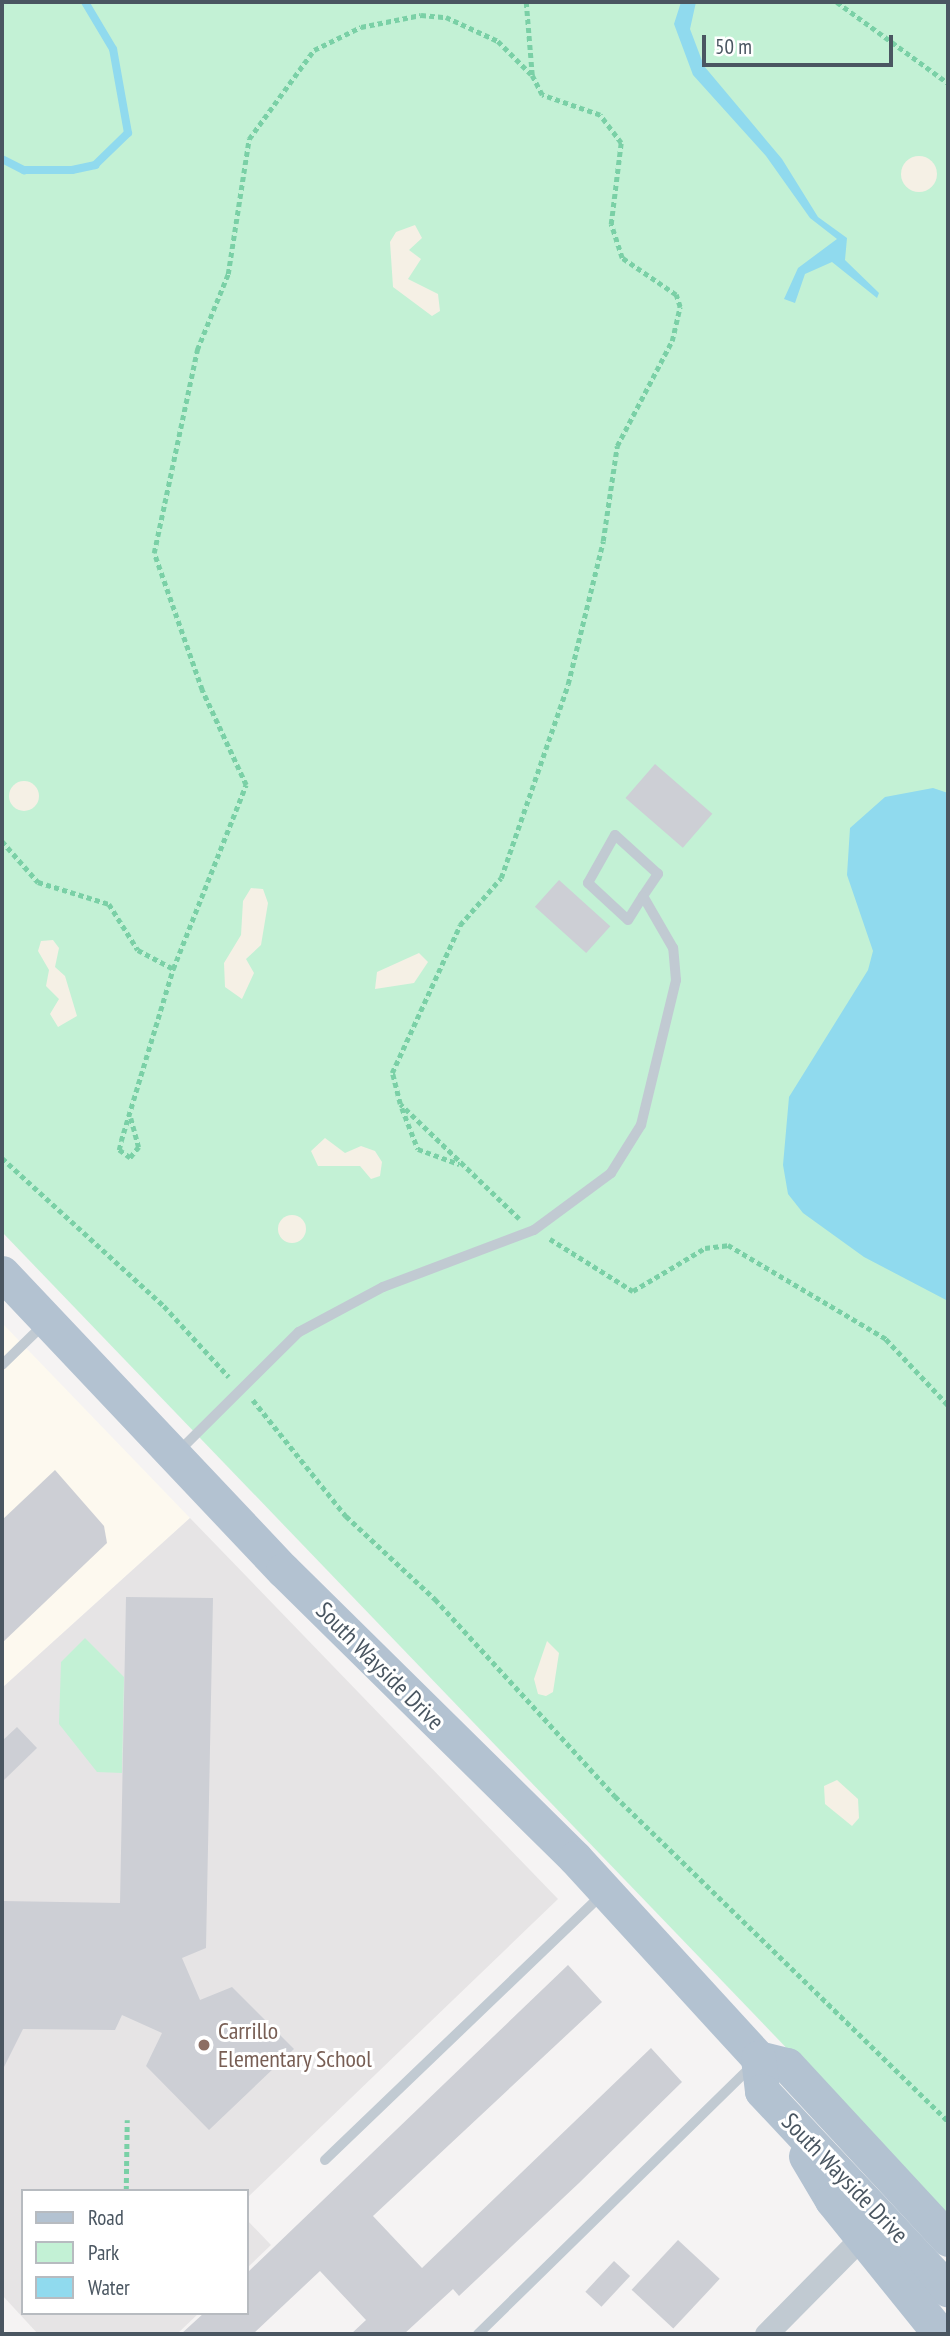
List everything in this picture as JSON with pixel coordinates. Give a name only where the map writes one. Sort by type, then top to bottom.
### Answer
[{"type":"main road","name":"South Wayside Drive","points":[[2,1273],[175,1455],[605,1890],[758,2058],[787,2065],[820,2097],[948,2239]]},
{"type":"main road","name":"South Wayside Drive","points":[[758,2058],[762,2091],[948,2290]]},
{"type":"main road","points":[[820,2097],[948,2208]]},
{"type":"main road","points":[[780,2110],[832,2200],[940,2334]]},
{"type":"street","points":[[766,2334],[863,2236]]},
{"type":"lane","points":[[615,835],[659,874],[643,896],[628,920],[588,883],[615,835]]},
{"type":"lane","points":[[175,1455],[299,1332],[340,1309],[534,1230],[604,1180],[641,1125],[676,981],[673,948],[643,896]]},
{"type":"lane","points":[[2,1365],[48,1321]]},
{"type":"lane","points":[[324,2160],[605,1890]]},
{"type":"lane","points":[[478,2334],[758,2058]]},
{"type":"path","points":[[526,2],[532,75]]},
{"type":"path","points":[[837,2],[948,83]]},
{"type":"path","points":[[131,1118],[139,1147],[130,1158],[119,1150],[131,1118],[173,969],[246,785],[160,579],[154,536],[197,350],[228,274],[249,139],[314,50],[361,27],[446,17],[498,41],[532,75],[550,103],[584,108],[612,126],[623,160],[611,224],[615,242],[629,267],[676,295],[679,324],[617,446],[604,541],[568,684],[501,878],[460,925],[396,1052],[392,1081],[418,1149],[463,1165]]},
{"type":"path","points":[[2,841],[38,882],[109,904],[138,950],[173,969]]},
{"type":"path","points":[[400,1104],[534,1230],[633,1291],[705,1248],[728,1245],[886,1339],[948,1405]]},
{"type":"path","points":[[2,1158],[164,1306],[202,1354],[241,1387],[346,1517],[435,1599],[615,1796],[948,2121]]},
{"type":"path","points":[[126,2189],[127,2120]]},
{"type":"shaded area","points":[[2,1323],[190,1518],[2,1688]]},
{"type":"shaded area","name":"Carrillo Elementary School","points":[[190,1518],[558,1899],[248,2197],[248,2189],[21,2189],[21,2315],[197,2315],[177,2334],[38,2334],[2,2295],[2,1688]]},
{"type":"shaded area","points":[[248,2221],[271,2245],[248,2267]]},
{"type":"green space","points":[[2,2],[948,2],[948,2216],[2,1232]]},
{"type":"green space","points":[[85,1638],[124,1677],[122,1773],[97,1772],[59,1724],[61,1662]]},
{"type":"sand","points":[[919,156],[931,162],[937,174],[931,186],[919,192],[907,186],[901,174],[907,162]]},
{"type":"sand","points":[[415,225],[422,238],[409,250],[421,259],[408,279],[438,294],[440,311],[432,316],[393,287],[390,242],[396,232]]},
{"type":"sand","points":[[24,781],[30,782],[38,790],[38,802],[30,810],[24,811],[18,810],[10,802],[9,796],[10,790],[18,782]]},
{"type":"sand","points":[[251,888],[263,889],[268,903],[261,945],[246,959],[254,973],[242,999],[225,987],[224,963],[241,935],[243,901]]},
{"type":"sand","points":[[53,940],[59,948],[55,967],[65,976],[77,1016],[58,1027],[50,1014],[59,999],[46,986],[49,970],[38,951],[41,941]]},
{"type":"sand","points":[[419,953],[428,962],[414,983],[375,989],[377,972]]},
{"type":"sand","points":[[325,1138],[345,1153],[361,1146],[375,1151],[382,1162],[380,1176],[371,1179],[360,1166],[318,1166],[311,1151]]},
{"type":"sand","points":[[292,1215],[302,1219],[306,1229],[302,1239],[292,1243],[282,1239],[278,1229],[282,1219]]},
{"type":"sand","points":[[547,1641],[559,1653],[553,1692],[546,1696],[538,1694],[534,1679]]},
{"type":"sand","points":[[837,1780],[858,1799],[859,1818],[852,1826],[825,1804],[824,1786]]},
{"type":"water","points":[[681,2],[696,2],[690,29],[704,66],[782,159],[818,217],[847,238],[845,260],[879,293],[877,298],[832,262],[805,274],[795,303],[784,299],[798,268],[837,239],[810,218],[766,156],[693,75],[674,24]]},
{"type":"water","points":[[933,788],[948,793],[948,1301],[864,1257],[803,1213],[788,1194],[783,1165],[789,1097],[868,970],[873,951],[847,875],[850,828],[885,797]]},
{"type":"building","points":[[655,764],[712,814],[683,848],[625,798]]},
{"type":"building","points":[[559,880],[610,926],[586,953],[535,907]]},
{"type":"building","points":[[55,1470],[104,1526],[107,1543],[2,1643],[2,1520]]},
{"type":"building","points":[[126,1597],[213,1598],[206,1948],[182,1958],[200,2000],[232,1987],[294,2049],[209,2130],[146,2066],[162,2033],[122,2015],[115,2030],[23,2029],[2,2071],[2,1901],[120,1903]]},
{"type":"building","points":[[17,1727],[37,1748],[2,1782],[2,1741]]},
{"type":"building","points":[[568,1965],[602,2002],[373,2216],[422,2268],[651,2048],[682,2082],[459,2296],[453,2289],[404,2334],[351,2334],[366,2320],[320,2271],[253,2334],[181,2334],[202,2315],[248,2315],[248,2272]]},
{"type":"building","points":[[678,2240],[720,2279],[673,2329],[632,2290]]},
{"type":"building","points":[[614,2261],[630,2276],[601,2307],[585,2292]]},
{"type":"waterway","points":[[2,159],[24,170],[72,170],[95,165],[128,133],[113,49],[85,2]]},
{"type":"place","name":"Carrillo Elementary School","points":[[204,2045]]}]
